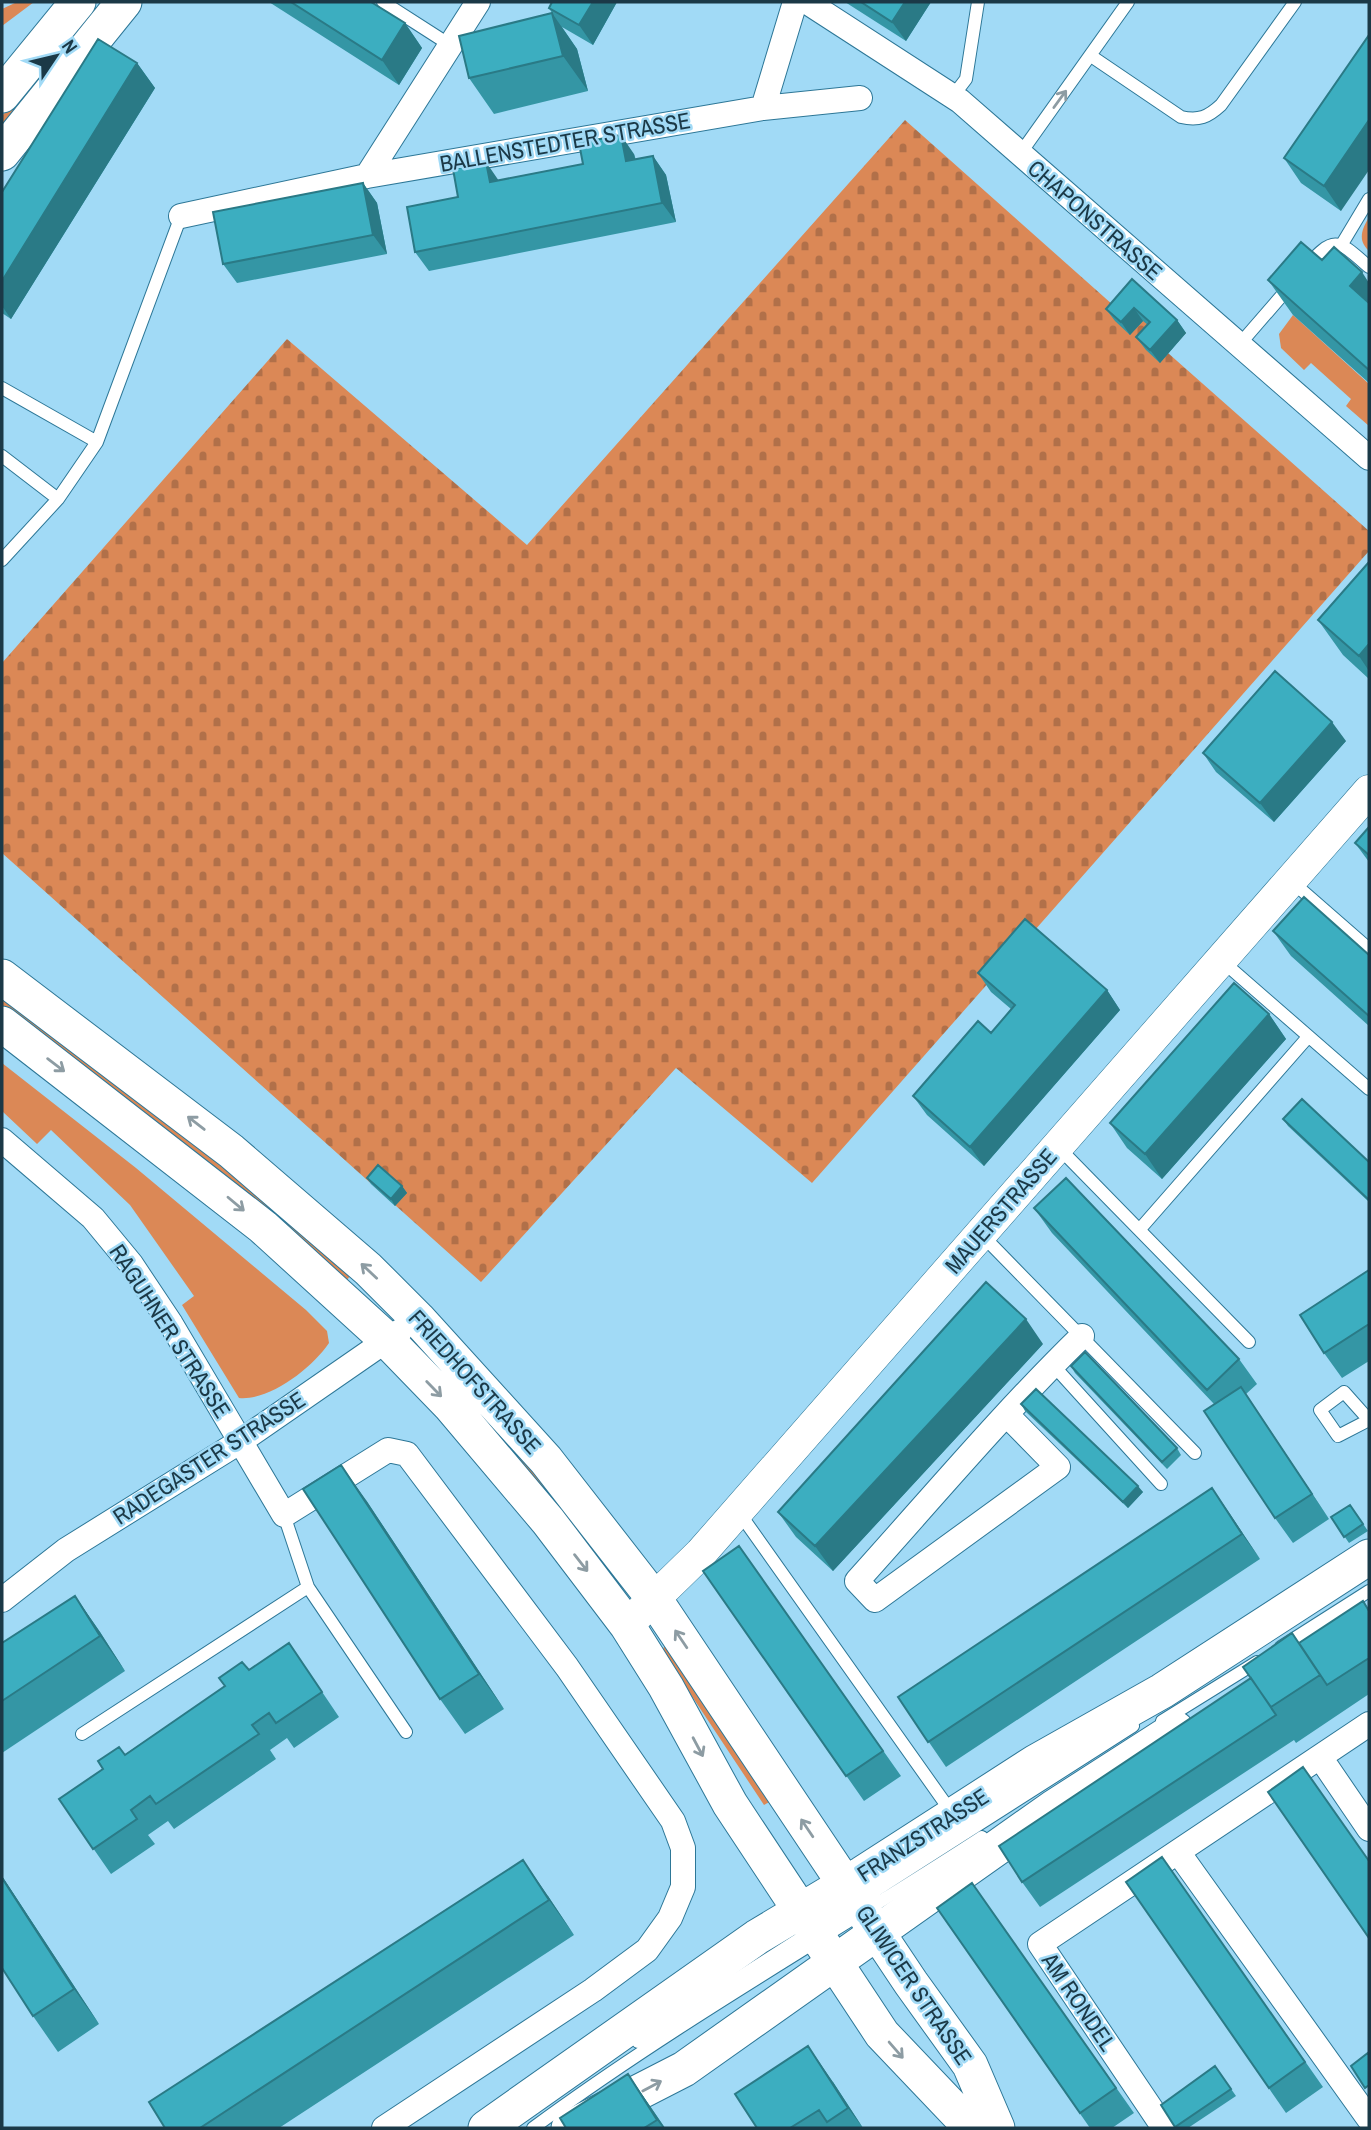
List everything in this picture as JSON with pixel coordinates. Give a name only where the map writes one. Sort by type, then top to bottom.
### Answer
[{"type":"main road","points":[[2,95],[78,2]]},
{"type":"main road","points":[[2,153],[124,2]]},
{"type":"main road","name":"FRIEDHOFSTRASSE","points":[[2,977],[231,1151],[368,1269],[418,1319],[546,1460],[654,1600],[861,1909]]},
{"type":"main road","name":"FRIEDHOFSTRASSE","points":[[2,1024],[220,1191],[387,1340],[450,1405],[511,1475],[627,1625],[655,1668],[730,1804],[816,1936]]},
{"type":"main road","name":"FRANZSTRASSE","points":[[486,2128],[720,1961],[816,1936],[861,1909],[953,1815],[1036,1762],[1162,1691],[1369,1556]]},
{"type":"main road","name":"FRANZSTRASSE","points":[[569,2128],[684,2069],[816,1936],[861,1909],[1054,1808],[1369,1604]]},
{"type":"main road","name":"GLIWICER STRASSE","points":[[861,1909],[970,2065],[996,2127]]},
{"type":"main road","name":"GLIWICER STRASSE","points":[[816,1936],[882,2034],[910,2066],[963,2119],[996,2127]]},
{"type":"street","points":[[367,176],[478,2]]},
{"type":"street","points":[[763,108],[796,2]]},
{"type":"street","name":"CHAPONSTRASSE","points":[[807,2],[953,96],[1369,458]]},
{"type":"street","name":"BALLENSTEDTER STRASSE","points":[[181,216],[367,176],[763,108],[860,98]]},
{"type":"street","name":"MAUERSTRASSE","points":[[627,1625],[738,1510],[1369,791]]},
{"type":"street","name":"RAGUHNER STRASSE","points":[[2,1140],[93,1218],[131,1264],[241,1441]]},
{"type":"street","name":"RADEGASTER STRASSE","points":[[2,1600],[66,1550],[241,1441],[418,1319]]},
{"type":"street","points":[[1007,1415],[1058,1467],[875,1600],[857,1581],[1007,1415],[1082,1336]]},
{"type":"street","points":[[241,1441],[284,1516],[388,1450],[407,1454],[429,1479],[583,1688],[673,1821],[683,1848],[683,1887],[670,1918],[647,1950],[593,1990],[384,2128]]},
{"type":"street","name":"AM RONDEL","points":[[1164,2128],[1040,1944],[1369,1724]]},
{"type":"street","points":[[1320,1757],[1369,1829]]},
{"type":"street","points":[[1178,1852],[1367,2112]]},
{"type":"lane","points":[[383,2],[450,45]]},
{"type":"lane","points":[[953,96],[965,79],[978,2]]},
{"type":"lane","points":[[1020,154],[1128,2]]},
{"type":"lane","points":[[1091,56],[1181,117],[1194,120],[1208,117],[1221,105],[1295,2]]},
{"type":"lane","points":[[1342,244],[1369,199]]},
{"type":"lane","points":[[2,559],[58,499],[97,442],[181,216]]},
{"type":"lane","points":[[1239,345],[1322,249],[1336,243],[1342,244],[1369,267]]},
{"type":"lane","points":[[2,388],[97,442]]},
{"type":"lane","points":[[2,456],[58,499]]},
{"type":"lane","points":[[1290,880],[1369,949]]},
{"type":"lane","points":[[1220,960],[1369,1089]]},
{"type":"lane","points":[[1140,1230],[1308,1037]]},
{"type":"lane","points":[[1057,1147],[1249,1342]]},
{"type":"lane","points":[[981,1234],[1195,1453]]},
{"type":"lane","points":[[1053,1365],[1161,1484]]},
{"type":"lane","points":[[738,1510],[953,1815]]},
{"type":"lane","points":[[284,1516],[308,1587],[406,1731]]},
{"type":"lane","points":[[1269,1639],[1369,1575]]},
{"type":"lane","points":[[82,1734],[308,1587]]},
{"type":"lane","points":[[861,1909],[1369,1591]]},
{"type":"lane","points":[[1154,1713],[1258,1647]]},
{"type":"lane","points":[[861,1909],[1142,1720]]},
{"type":"lane","points":[[528,2124],[590,2072],[816,1936]]},
{"type":"green space","points":[[17,2],[34,2],[2,26],[2,9]]},
{"type":"green space","points":[[75,36],[2,131],[2,116],[68,38]]},
{"type":"green space","points":[[905,120],[1122,313],[1141,292],[1186,333],[1168,353],[1369,531],[1369,551],[812,1183],[676,1068],[481,1282],[2,853],[2,663],[287,339],[527,545]]},
{"type":"green space","points":[[1369,217],[1369,251],[1363,243],[1362,234]]},
{"type":"green space","points":[[1293,315],[1369,384],[1369,426],[1346,406],[1351,399],[1311,363],[1304,370],[1281,348],[1279,334]]},
{"type":"green space","points":[[2,993],[156,1109],[352,1274],[345,1282],[2,1007]]},
{"type":"green space","points":[[2,1063],[136,1168],[306,1310],[327,1331],[329,1343],[322,1353],[277,1389],[251,1398],[239,1398],[182,1305],[194,1296],[130,1205],[51,1130],[37,1144],[2,1111]]},
{"type":"green space","points":[[443,1369],[448,1370],[583,1530],[578,1534],[441,1373]]},
{"type":"green space","points":[[666,1643],[771,1801],[764,1805],[662,1651]]},
{"type":"building","points":[[291,2],[371,2],[405,23],[382,60]]},
{"type":"building","points":[[552,2],[593,2],[579,25],[549,8]]},
{"type":"building","points":[[861,2],[905,2],[892,22]]},
{"type":"building","points":[[552,13],[563,56],[469,78],[459,36]]},
{"type":"building","points":[[1369,35],[1369,120],[1324,186],[1284,158]]},
{"type":"building","points":[[98,39],[137,63],[2,281],[2,192]]},
{"type":"building","points":[[621,135],[626,161],[653,156],[662,203],[415,252],[407,207],[458,197],[453,169],[486,162],[490,182],[583,164],[579,143]]},
{"type":"building","points":[[363,183],[373,235],[223,264],[213,212]]},
{"type":"building","points":[[1301,242],[1322,260],[1334,247],[1362,272],[1350,286],[1369,303],[1369,370],[1268,280]]},
{"type":"building","points":[[1132,279],[1177,320],[1150,350],[1136,337],[1150,322],[1134,308],[1121,322],[1106,309]]},
{"type":"building","points":[[1369,562],[1369,644],[1359,656],[1318,620]]},
{"type":"building","points":[[1275,671],[1332,722],[1260,803],[1203,753]]},
{"type":"building","points":[[1369,827],[1369,855],[1355,843]]},
{"type":"building","points":[[1304,897],[1369,955],[1369,1016],[1273,931]]},
{"type":"building","points":[[1025,919],[1107,990],[970,1147],[913,1096],[978,1021],[991,1033],[1015,1005],[978,973]]},
{"type":"building","points":[[1234,983],[1269,1014],[1145,1154],[1110,1123]]},
{"type":"building","points":[[1302,1099],[1369,1162],[1369,1200],[1283,1119]]},
{"type":"building","points":[[378,1165],[402,1186],[391,1199],[367,1178]]},
{"type":"building","points":[[1066,1178],[1239,1359],[1207,1390],[1034,1208]]},
{"type":"building","points":[[1369,1270],[1369,1324],[1324,1353],[1300,1315]]},
{"type":"building","points":[[986,1282],[1026,1319],[815,1546],[778,1512]]},
{"type":"building","points":[[1085,1352],[1177,1448],[1162,1462],[1071,1366]]},
{"type":"building","points":[[1241,1387],[1312,1494],[1275,1518],[1204,1411]]},
{"type":"building","points":[[1036,1389],[1138,1486],[1123,1502],[1021,1404]]},
{"type":"building","points":[[341,1465],[479,1674],[440,1699],[303,1489]]},
{"type":"building","points":[[1212,1488],[1242,1534],[928,1742],[898,1697]]},
{"type":"building","points":[[1350,1505],[1363,1524],[1344,1537],[1331,1517]]},
{"type":"building","points":[[739,1546],[883,1751],[846,1776],[703,1571]]},
{"type":"building","points":[[75,1596],[100,1636],[2,1701],[2,1643]]},
{"type":"building","points":[[1363,1601],[1369,1611],[1369,1658],[1327,1685],[1299,1643]]},
{"type":"building","points":[[1292,1633],[1320,1675],[1271,1707],[1243,1667]]},
{"type":"building","points":[[289,1643],[322,1692],[276,1723],[269,1713],[252,1725],[259,1734],[156,1804],[150,1796],[131,1810],[137,1819],[93,1849],[59,1799],[103,1769],[98,1761],[119,1747],[125,1755],[225,1686],[219,1678],[242,1662],[249,1670]]},
{"type":"building","points":[[1251,1678],[1276,1715],[1022,1882],[999,1846]]},
{"type":"building","points":[[1303,1767],[1369,1861],[1369,1938],[1268,1792]]},
{"type":"building","points":[[1162,1857],[1305,2062],[1269,2088],[1126,1882]]},
{"type":"building","points":[[523,1860],[549,1900],[200,2128],[165,2128],[149,2102]]},
{"type":"building","points":[[2,1878],[74,1989],[33,2016],[2,1968]]},
{"type":"building","points":[[972,1883],[1116,2088],[1080,2113],[937,1908]]},
{"type":"building","points":[[808,2046],[848,2108],[827,2122],[819,2110],[790,2128],[757,2128],[735,2094]]},
{"type":"building","points":[[1369,2052],[1369,2085],[1365,2088],[1351,2066]]},
{"type":"building","points":[[1215,2066],[1231,2089],[1175,2127],[1161,2105]]},
{"type":"building","points":[[628,2074],[657,2120],[644,2128],[566,2128],[560,2118]]}]
